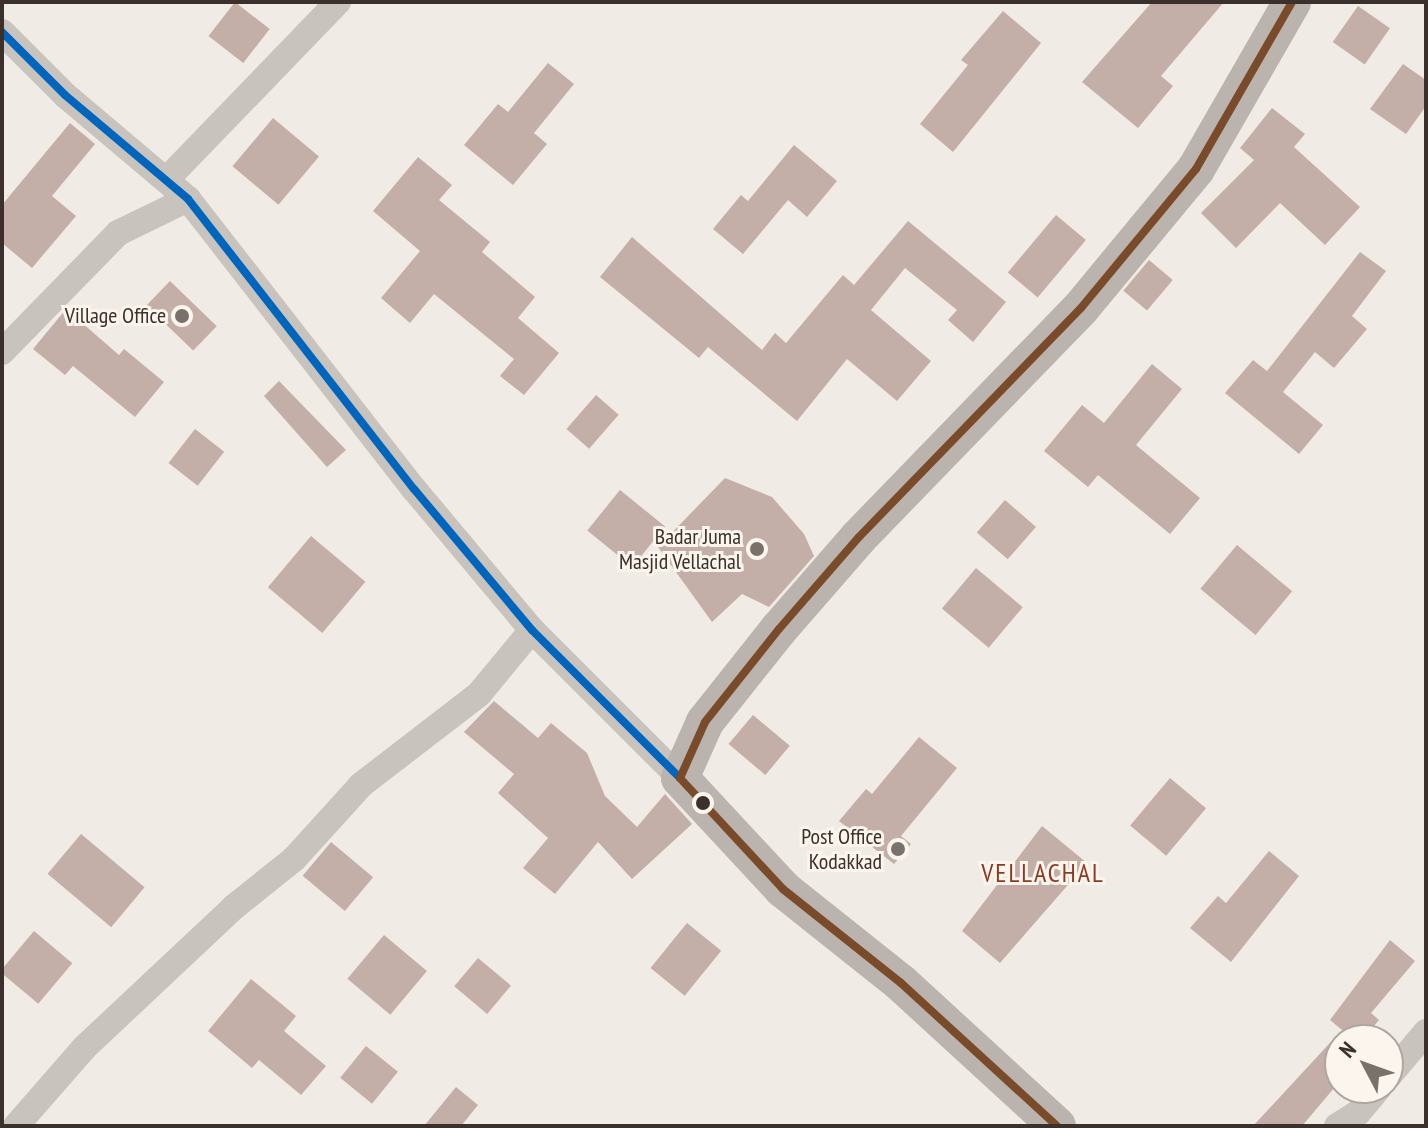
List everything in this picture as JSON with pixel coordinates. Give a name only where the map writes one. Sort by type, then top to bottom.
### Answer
[{"type":"main road","points":[[1057,1126],[901,983],[783,889],[680,778],[705,722],[779,629],[859,537],[1081,308],[1196,169],[1292,2]]},
{"type":"street","points":[[168,178],[338,2]]},
{"type":"street","points":[[2,32],[65,95],[168,178],[188,199],[414,489],[532,630],[680,778]]},
{"type":"street","points":[[2,352],[118,233],[188,199]]},
{"type":"street","points":[[16,1126],[85,1047],[234,907],[294,859],[361,785],[479,694],[532,630]]},
{"type":"street","points":[[1404,1058],[1426,1032]]},
{"type":"street","points":[[1337,1126],[1358,1113],[1366,1104]]},
{"type":"building","points":[[235,2],[270,29],[243,63],[209,36]]},
{"type":"building","points":[[1152,2],[1224,2],[1161,76],[1173,86],[1138,128],[1082,82]]},
{"type":"building","points":[[1358,6],[1390,28],[1365,64],[1333,42]]},
{"type":"building","points":[[1003,11],[1041,43],[953,152],[920,124],[968,65],[961,60]]},
{"type":"building","points":[[548,63],[574,84],[534,133],[547,144],[513,185],[464,145],[498,104],[508,112]]},
{"type":"building","points":[[1403,64],[1426,80],[1426,106],[1406,134],[1370,109]]},
{"type":"building","points":[[1272,108],[1305,134],[1294,147],[1360,207],[1325,245],[1280,203],[1236,248],[1201,213],[1254,160],[1240,148]]},
{"type":"building","points":[[273,118],[319,157],[278,205],[233,166]]},
{"type":"building","points":[[70,123],[95,144],[52,196],[76,216],[32,268],[2,243],[2,205]]},
{"type":"building","points":[[794,145],[837,181],[807,217],[788,200],[743,254],[713,229],[741,195],[748,201]]},
{"type":"building","points":[[418,157],[452,185],[439,200],[490,242],[482,252],[535,297],[518,318],[559,353],[524,395],[500,376],[514,359],[434,294],[410,323],[381,298],[420,251],[373,211]]},
{"type":"building","points":[[1056,215],[1086,240],[1038,298],[1008,272]]},
{"type":"building","points":[[908,221],[1006,302],[973,342],[948,320],[957,310],[905,268],[871,310],[931,361],[897,401],[847,359],[797,421],[708,347],[699,358],[600,277],[632,237],[762,350],[775,333],[786,343],[843,275],[854,285]]},
{"type":"building","points":[[1360,252],[1386,271],[1352,316],[1367,329],[1334,368],[1315,352],[1283,392],[1323,425],[1299,454],[1225,393],[1253,360],[1267,371]]},
{"type":"building","points":[[1149,260],[1173,280],[1147,311],[1123,291]]},
{"type":"building","name":"Village Office","points":[[170,281],[217,326],[193,351],[146,305]]},
{"type":"building","points":[[66,309],[119,355],[124,349],[164,382],[135,417],[73,366],[65,375],[33,349]]},
{"type":"building","points":[[1152,364],[1182,389],[1136,445],[1200,498],[1170,534],[1098,475],[1088,487],[1044,451],[1082,405],[1104,423]]},
{"type":"building","points":[[279,381],[346,450],[327,467],[264,396]]},
{"type":"building","points":[[596,395],[619,415],[589,449],[566,429]]},
{"type":"building","points":[[195,429],[224,452],[198,486],[169,463]]},
{"type":"building","name":"Badar Juma Masjid Vellachal","points":[[725,478],[772,497],[804,534],[814,556],[769,607],[742,594],[712,622],[658,547]]},
{"type":"building","points":[[620,490],[665,527],[632,567],[587,530]]},
{"type":"building","points":[[1005,500],[1036,527],[1008,559],[977,532]]},
{"type":"building","points":[[311,536],[365,582],[322,633],[268,587]]},
{"type":"building","points":[[1237,545],[1292,591],[1256,635],[1200,589]]},
{"type":"building","points":[[976,568],[1023,607],[989,648],[942,609]]},
{"type":"building","points":[[494,701],[538,738],[551,723],[587,753],[605,796],[637,827],[665,794],[692,824],[632,879],[598,842],[555,894],[523,868],[548,838],[498,793],[514,774],[464,732]]},
{"type":"building","points":[[753,715],[790,746],[765,775],[729,744]]},
{"type":"building","points":[[919,737],[957,768],[901,836],[911,844],[894,864],[839,821],[866,789],[872,794]]},
{"type":"building","points":[[1170,778],[1206,808],[1166,856],[1130,825]]},
{"type":"building","points":[[1042,826],[1087,863],[1000,963],[962,931]]},
{"type":"building","points":[[81,834],[145,887],[111,927],[48,874]]},
{"type":"building","points":[[331,842],[373,877],[345,911],[303,876]]},
{"type":"building","points":[[1269,851],[1299,876],[1231,962],[1190,928],[1218,896],[1226,903]]},
{"type":"building","points":[[687,923],[721,951],[685,996],[650,968]]},
{"type":"building","points":[[34,931],[72,963],[38,1004],[2,973],[2,969]]},
{"type":"building","points":[[384,935],[427,971],[390,1015],[347,979]]},
{"type":"building","points":[[1390,940],[1415,961],[1371,1013],[1379,1020],[1376,1024],[1335,1024],[1330,1020]]},
{"type":"building","points":[[478,958],[511,986],[487,1014],[454,986]]},
{"type":"building","points":[[251,979],[296,1016],[284,1031],[326,1066],[301,1095],[259,1060],[252,1068],[208,1031]]},
{"type":"building","points":[[366,1046],[398,1072],[372,1104],[340,1078]]},
{"type":"building","points":[[1324,1049],[1324,1100],[1302,1126],[1253,1126]]},
{"type":"building","points":[[456,1087],[478,1105],[461,1126],[424,1126]]},
{"type":"transit line","points":[[1057,1126],[901,983],[783,889],[680,778],[705,722],[779,629],[859,537],[1081,308],[1196,169],[1292,2]]},
{"type":"transit line","points":[[2,32],[65,95],[188,199],[414,489],[532,630],[680,778]]},
{"type":"place","name":"Village Office","points":[[182,316]]},
{"type":"place","name":"Badar Juma Masjid Vellachal","points":[[757,549]]},
{"type":"place","name":"Post Office Kodakkad","points":[[898,849]]},
{"type":"district","name":"VELLACHAL","points":[[1043,873]]}]
